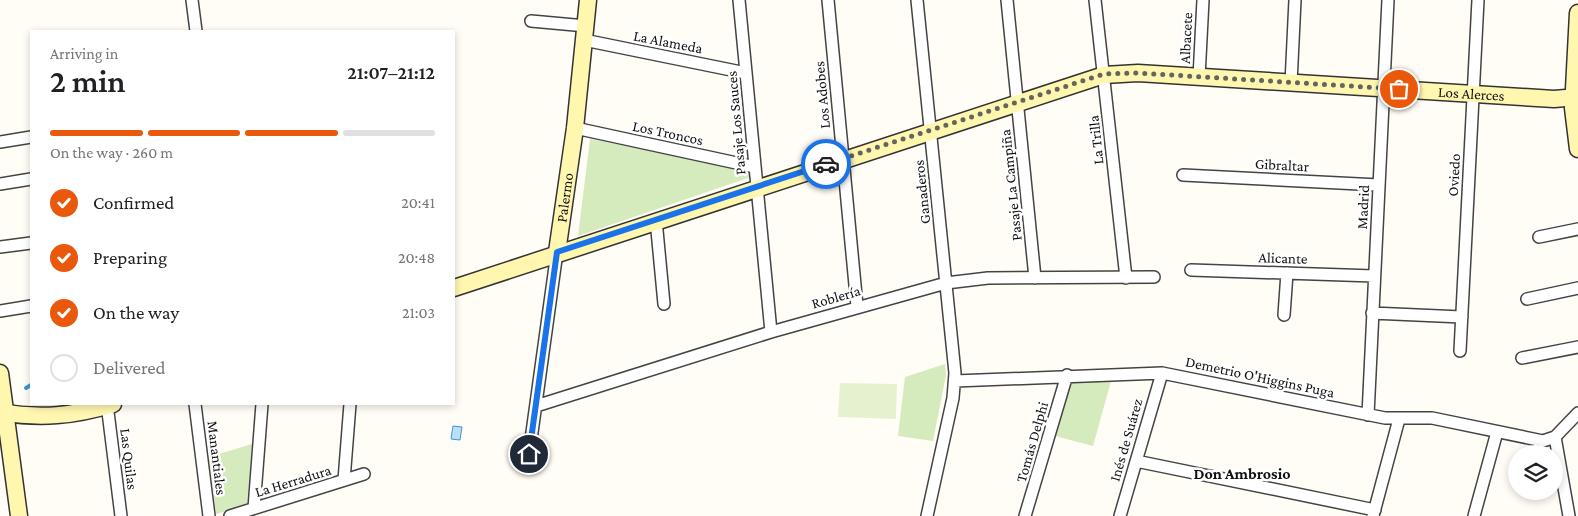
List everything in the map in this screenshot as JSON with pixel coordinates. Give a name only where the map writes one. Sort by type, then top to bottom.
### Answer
[{"type":"street","points":[[192,0],[196,30]]},
{"type":"street","name":"Palermo","points":[[529,454],[575,128],[588,0]]},
{"type":"street","name":"Pasaje Los Sauces","points":[[739,0],[770,332]]},
{"type":"street","name":"Los Adobes","points":[[828,0],[857,306]]},
{"type":"street","name":"Ganaderos","points":[[917,0],[955,381],[949,421],[927,516]]},
{"type":"street","name":"Pasaje La Campiña","points":[[1007,0],[1035,278]]},
{"type":"street","name":"La Trilla","points":[[1094,0],[1126,278]]},
{"type":"street","name":"Albacete","points":[[1199,77],[1203,0]]},
{"type":"street","points":[[1291,83],[1295,0]]},
{"type":"street","name":"Madrid","points":[[1368,415],[1388,0]]},
{"type":"street","name":"Oviedo","points":[[1460,351],[1478,0]]},
{"type":"street","points":[[1578,13],[1574,123],[1578,149]]},
{"type":"street","name":"La Alameda","points":[[531,21],[746,73]]},
{"type":"street","name":"Los Alerces","points":[[455,288],[557,252],[1104,74],[1155,74],[1554,99],[1576,97]]},
{"type":"street","name":"Los Troncos","points":[[575,128],[755,167]]},
{"type":"street","points":[[0,142],[30,137]]},
{"type":"street","name":"Gibraltar","points":[[1183,175],[1379,185]]},
{"type":"street","points":[[0,184],[30,179]]},
{"type":"street","points":[[656,220],[664,304]]},
{"type":"street","points":[[1539,238],[1578,229]]},
{"type":"street","points":[[0,247],[30,243]]},
{"type":"street","name":"Alicante","points":[[1191,270],[1374,276]]},
{"type":"street","points":[[1284,315],[1287,273]]},
{"type":"street","name":"Roblería","points":[[536,406],[770,332],[857,306],[946,283],[988,278],[1154,277]]},
{"type":"street","points":[[1528,299],[1578,288]]},
{"type":"street","points":[[0,311],[30,306]]},
{"type":"street","points":[[1372,313],[1462,317]]},
{"type":"street","points":[[1522,358],[1578,347]]},
{"type":"street","points":[[0,373],[3,413],[19,516]]},
{"type":"street","name":"Demetrio O'Higgins Puga","points":[[955,381],[1067,375],[1162,373],[1368,415],[1399,419],[1432,418],[1543,441],[1555,437]]},
{"type":"street","name":"Inés de Suárez","points":[[1120,516],[1162,373]]},
{"type":"street","name":"Tomás Delphi","points":[[1025,516],[1067,375]]},
{"type":"street","points":[[3,413],[51,417],[69,415],[105,405]]},
{"type":"street","name":"Las Quilas","points":[[109,405],[121,516]]},
{"type":"street","name":"Manantiales","points":[[195,405],[209,516]]},
{"type":"street","points":[[254,508],[262,405]]},
{"type":"street","points":[[344,480],[350,405]]},
{"type":"street","points":[[1569,516],[1555,437],[1578,413]]},
{"type":"street","points":[[1136,461],[1374,513],[1399,419]]},
{"type":"street","points":[[1474,516],[1497,432]]},
{"type":"street","name":"La Herradura","points":[[230,516],[364,474]]},
{"type":"green space","points":[[590,139],[748,169],[751,177],[578,236]]},
{"type":"green space","points":[[945,364],[946,375],[933,441],[898,436],[905,377]]},
{"type":"green space","points":[[1111,381],[1093,446],[1055,436],[1069,383]]},
{"type":"green space","points":[[840,383],[897,384],[896,419],[838,417]]},
{"type":"green space","points":[[252,444],[247,505],[216,514],[209,457]]},
{"type":"water","points":[[453,426],[462,427],[460,440],[451,439]]},
{"type":"waterway","points":[[26,388],[30,386]]},
{"type":"way so far","points":[[826,164],[1104,74],[1138,73],[1399,89]]},
{"type":"district","name":"Don Ambrosio","points":[[1242,473]]},
{"type":"route","points":[[529,454],[557,252],[826,164]]}]
